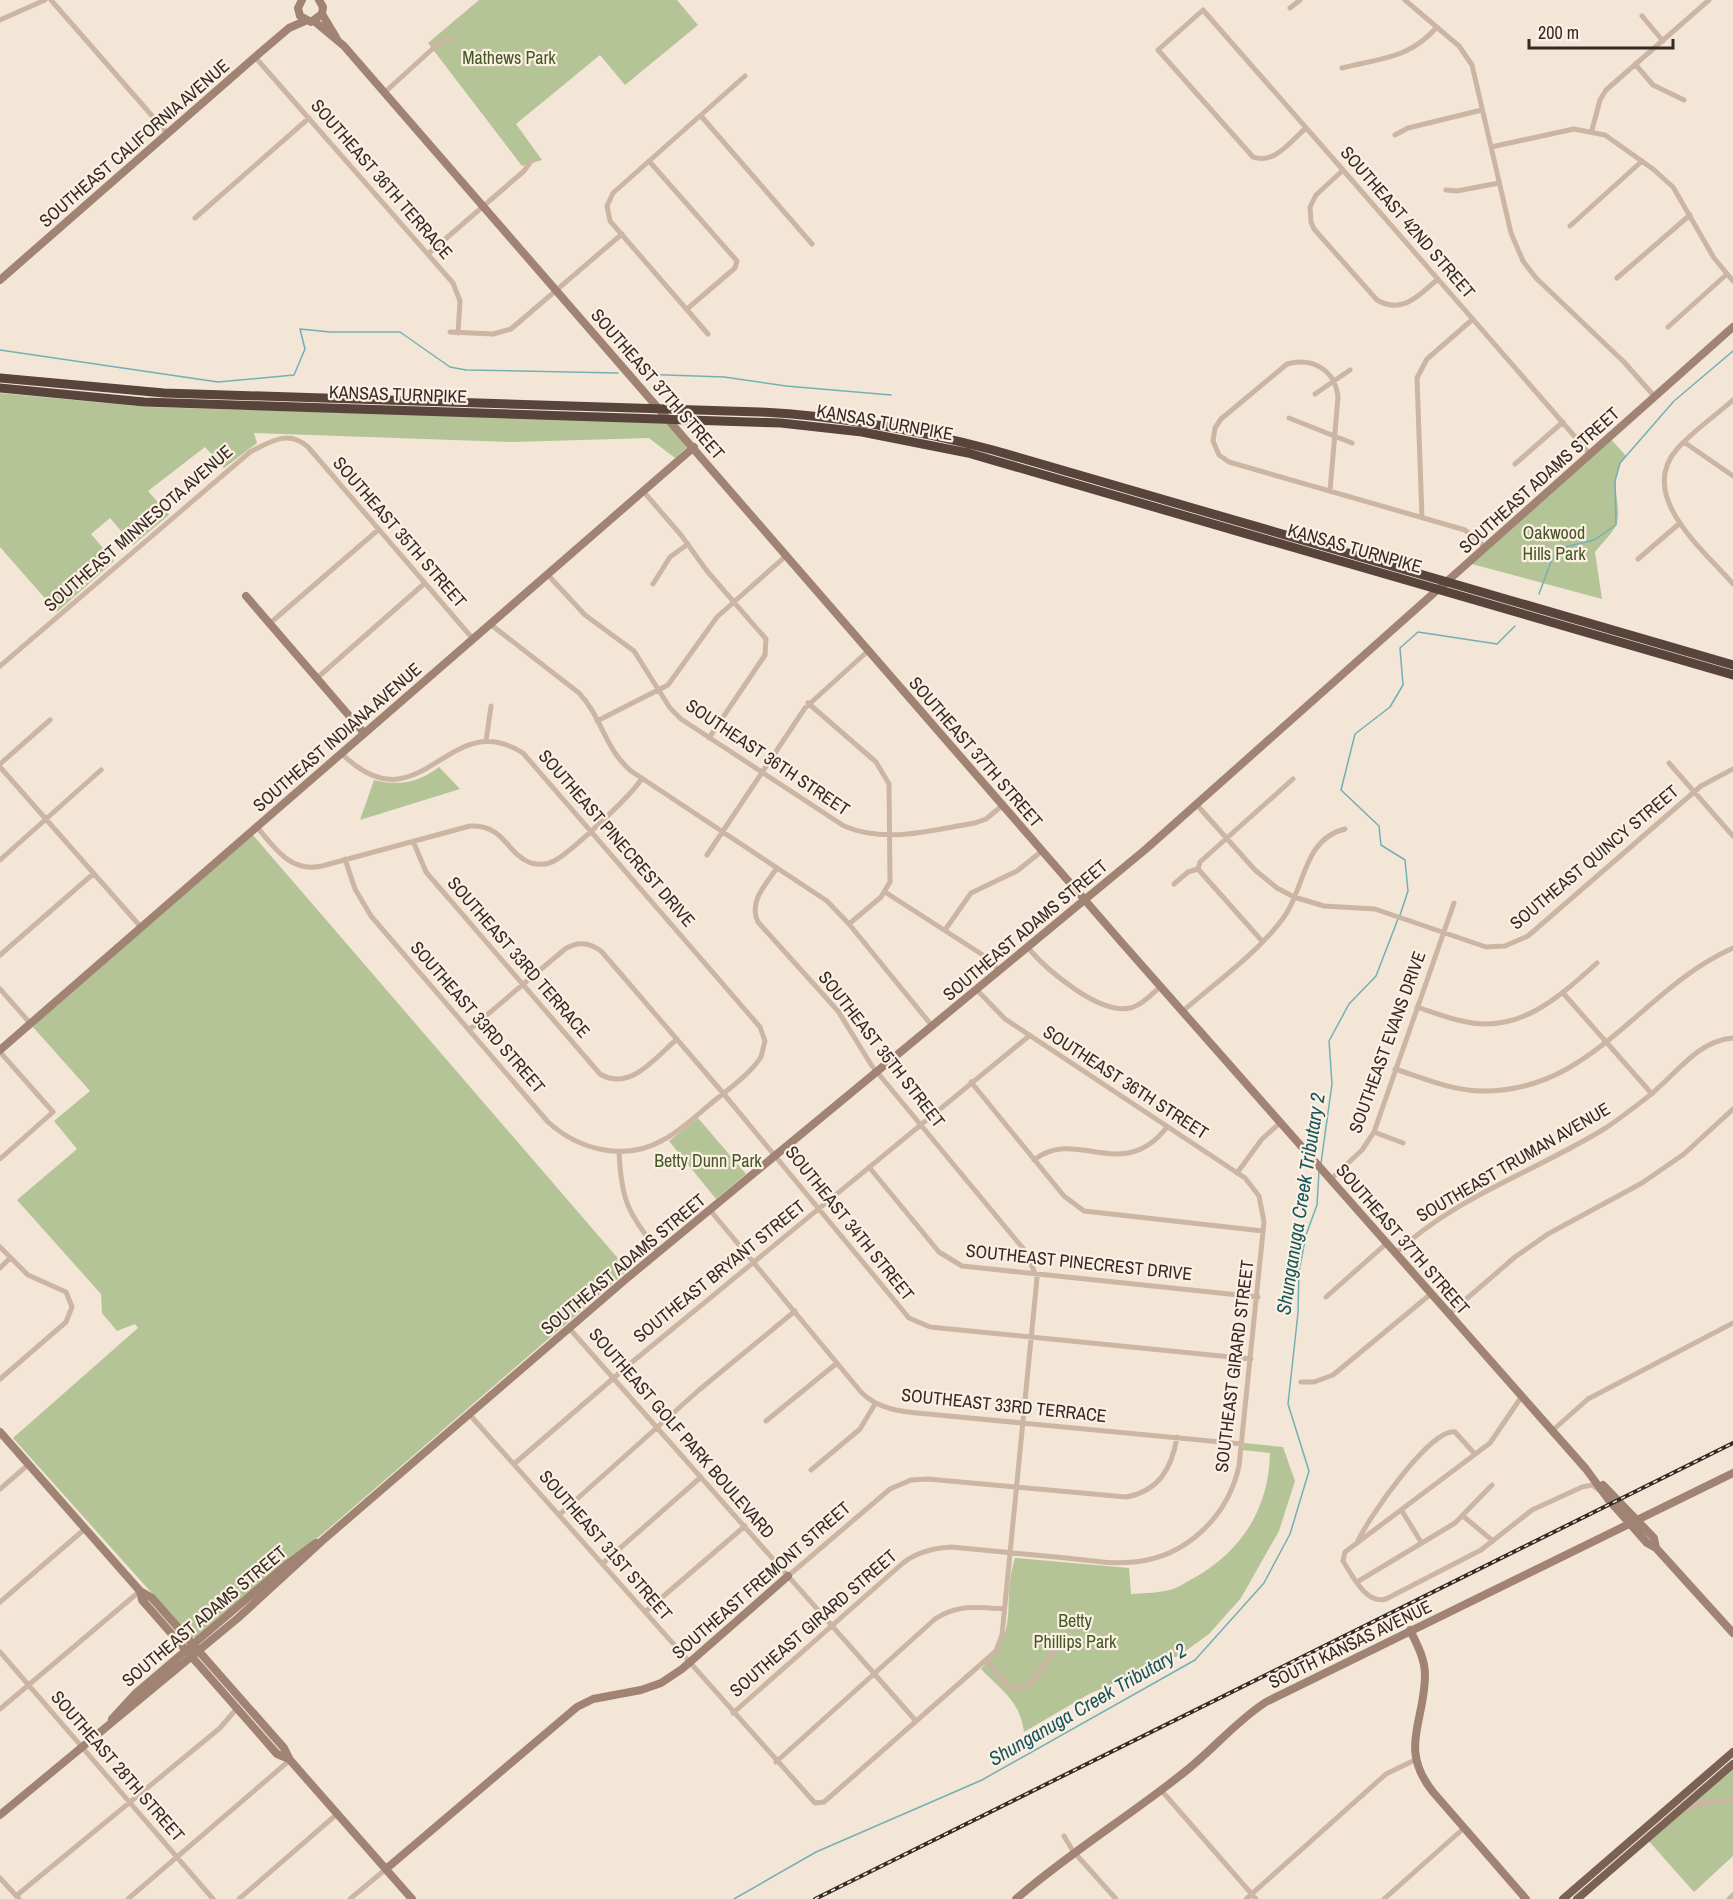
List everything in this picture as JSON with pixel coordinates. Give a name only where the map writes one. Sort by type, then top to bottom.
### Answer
[{"type":"highway","name":"KANSAS TURNPIKE","points":[[0,378],[164,393],[680,409],[819,416],[919,432],[1004,453],[1733,664]]},
{"type":"highway","name":"KANSAS TURNPIKE","points":[[0,388],[144,402],[689,419],[822,426],[923,442],[979,456],[1733,675]]},
{"type":"main road","name":"SOUTHEAST CALIFORNIA AVENUE","points":[[289,28],[299,4]]},
{"type":"main road","points":[[299,4],[305,21],[314,21],[323,5]]},
{"type":"main road","name":"SOUTHEAST 37TH STREET","points":[[323,5],[337,39]]},
{"type":"main road","name":"SOUTHEAST CALIFORNIA AVENUE","points":[[0,280],[289,28],[305,21]]},
{"type":"main road","name":"SOUTHEAST 37TH STREET","points":[[314,21],[337,39],[694,447],[1042,851],[1553,1430],[1605,1493],[1623,1510]]},
{"type":"main road","name":"SOUTHEAST ADAMS STREET","points":[[111,1720],[123,1714],[192,1657],[308,1556],[322,1541],[658,1252],[1085,900],[1733,327]]},
{"type":"main road","name":"SOUTHEAST INDIANA AVENUE","points":[[0,1051],[140,926],[694,447]]},
{"type":"main road","points":[[246,597],[364,733]]},
{"type":"main road","points":[[0,1432],[140,1591],[152,1598],[244,1702],[284,1748],[290,1760],[412,1899]]},
{"type":"main road","name":"SOUTH KANSAS AVENUE","points":[[1016,1899],[1073,1851],[1161,1790],[1198,1761],[1245,1716],[1266,1702],[1733,1473]]},
{"type":"main road","points":[[1623,1510],[1638,1520],[1654,1538],[1656,1548]]},
{"type":"main road","points":[[1623,1510],[1647,1544],[1656,1548],[1733,1633]]},
{"type":"main road","name":"SOUTHEAST ADAMS STREET","points":[[0,1815],[111,1720],[125,1702],[192,1644],[285,1566],[322,1541]]},
{"type":"main road","name":"SOUTHEAST FREMONT STREET","points":[[386,1869],[577,1707],[593,1699],[651,1687],[689,1663],[788,1576]]},
{"type":"main road","points":[[140,1591],[142,1600],[237,1708],[278,1754],[290,1760]]},
{"type":"main road","points":[[1410,1630],[1422,1655],[1425,1675],[1414,1737],[1415,1760],[1426,1783],[1526,1899]]},
{"type":"main road","points":[[1563,1899],[1733,1752]]},
{"type":"main road","points":[[1577,1899],[1733,1764]]},
{"type":"street","points":[[0,20],[45,0]]},
{"type":"street","points":[[51,0],[168,134]]},
{"type":"street","points":[[1290,8],[1300,0]]},
{"type":"street","points":[[1405,0],[1459,46],[1469,59],[1514,242],[1531,272],[1624,362],[1655,397]]},
{"type":"street","points":[[1592,130],[1602,96],[1709,0]]},
{"type":"street","name":"SOUTHEAST 42ND STREET","points":[[1306,128],[1275,156],[1265,160],[1252,157],[1158,50],[1203,10],[1563,422],[1590,454]]},
{"type":"street","points":[[1641,16],[1662,41]]},
{"type":"street","points":[[1342,68],[1413,50],[1437,27]]},
{"type":"street","points":[[384,93],[440,42],[450,41]]},
{"type":"street","name":"SOUTHEAST 36TH TERRACE","points":[[255,57],[457,289],[460,301],[458,333]]},
{"type":"street","points":[[1635,64],[1653,85],[1684,100]]},
{"type":"street","points":[[708,334],[608,216],[608,201],[613,193],[746,76]]},
{"type":"street","points":[[1395,135],[1408,128],[1482,110]]},
{"type":"street","points":[[701,116],[812,244]]},
{"type":"street","points":[[195,218],[309,118]]},
{"type":"street","points":[[1491,147],[1567,129],[1592,130],[1605,135],[1642,161],[1673,187],[1714,258],[1733,281]]},
{"type":"street","points":[[429,255],[524,171],[531,161]]},
{"type":"street","points":[[649,161],[734,256],[736,265],[687,309]]},
{"type":"street","points":[[1570,226],[1642,161]]},
{"type":"street","points":[[1343,170],[1313,200],[1310,213],[1314,229],[1377,300],[1384,304],[1396,306],[1409,303],[1438,279]]},
{"type":"street","points":[[1446,190],[1458,191],[1499,183]]},
{"type":"street","points":[[1617,278],[1690,215]]},
{"type":"street","points":[[450,332],[493,334],[511,329],[622,234]]},
{"type":"street","points":[[1668,327],[1727,274]]},
{"type":"street","points":[[1422,518],[1417,378],[1427,359],[1473,319]]},
{"type":"street","points":[[1330,491],[1338,397],[1334,382],[1328,373],[1316,364],[1300,361],[1287,363],[1221,419],[1213,437],[1216,450],[1229,462],[1422,518],[1466,530],[1485,548]]},
{"type":"street","points":[[1315,394],[1350,370]]},
{"type":"street","points":[[1733,400],[1684,442],[1671,457],[1666,470],[1666,499],[1680,523],[1733,584]]},
{"type":"street","points":[[1289,418],[1352,443]]},
{"type":"street","points":[[1515,464],[1563,422]]},
{"type":"street","name":"SOUTHEAST MINNESOTA AVENUE","points":[[0,666],[250,452],[282,437],[293,437],[306,444]]},
{"type":"street","points":[[1684,442],[1733,476]]},
{"type":"street","name":"SOUTHEAST 35TH STREET","points":[[306,444],[473,639]]},
{"type":"street","points":[[644,491],[733,601],[763,633],[767,647],[765,655],[709,738]]},
{"type":"street","points":[[1638,559],[1680,523]]},
{"type":"street","points":[[269,624],[378,530]]},
{"type":"street","points":[[653,584],[666,561],[688,544]]},
{"type":"street","points":[[597,721],[659,692],[676,678],[712,624],[733,601],[787,555]]},
{"type":"street","name":"SOUTHEAST 36TH STREET","points":[[547,574],[585,615],[634,651],[674,713],[844,826],[868,834],[890,836],[975,823],[986,819],[1003,805]]},
{"type":"street","points":[[317,678],[425,583]]},
{"type":"street","points":[[490,624],[579,693],[618,759],[642,778],[827,901],[849,924],[933,1027]]},
{"type":"street","points":[[707,855],[808,704],[869,650]]},
{"type":"street","points":[[808,704],[883,771],[889,789],[891,878],[885,892],[849,924]]},
{"type":"street","points":[[341,753],[370,776],[397,780],[420,774],[458,748],[486,741],[491,706]]},
{"type":"street","points":[[50,720],[0,765],[140,926]]},
{"type":"street","name":"SOUTHEAST PINECREST DRIVE","points":[[486,741],[508,745],[527,756],[760,1027],[765,1046]]},
{"type":"street","points":[[1670,763],[1733,836]]},
{"type":"street","name":"SOUTHEAST QUINCY STREET","points":[[1196,804],[1255,870],[1277,888],[1294,897],[1324,906],[1375,909],[1486,947],[1505,946],[1523,939],[1695,791],[1722,772],[1733,769]]},
{"type":"street","points":[[0,860],[101,770]]},
{"type":"street","points":[[256,826],[283,857],[296,865],[316,867],[466,826],[484,827],[500,834],[525,860],[543,864],[560,857],[629,796],[642,778]]},
{"type":"street","points":[[1198,869],[1200,862],[1293,779]]},
{"type":"street","points":[[1183,1011],[1262,941],[1285,916],[1308,861],[1318,846],[1333,832],[1345,829]]},
{"type":"street","name":"SOUTHEAST 33RD TERRACE","points":[[413,841],[426,872],[598,1072],[617,1080],[634,1075],[677,1039]]},
{"type":"street","points":[[945,930],[971,892],[1017,871],[1042,851]]},
{"type":"street","name":"SOUTHEAST 33RD STREET","points":[[345,859],[355,889],[371,916],[556,1129],[585,1145],[619,1151],[640,1149],[663,1141],[755,1065],[765,1046]]},
{"type":"street","name":"SOUTHEAST 35TH STREET","points":[[777,868],[755,902],[756,920],[838,1011],[861,1052],[1026,1252],[1036,1275]]},
{"type":"street","points":[[1174,884],[1188,872],[1198,869]]},
{"type":"street","points":[[1198,869],[1262,941]]},
{"type":"street","points":[[0,955],[93,874]]},
{"type":"street","points":[[885,892],[986,957],[1000,971]]},
{"type":"street","name":"SOUTHEAST EVANS DRIVE","points":[[1329,1177],[1362,1150],[1374,1132],[1454,903]]},
{"type":"street","name":"SOUTHEAST 34TH STREET","points":[[523,984],[565,949],[576,944],[587,944],[602,952],[723,1093],[909,1318],[930,1327],[1251,1359]]},
{"type":"street","points":[[1028,948],[1050,970],[1097,1002],[1111,1008],[1135,1006],[1161,986]]},
{"type":"street","points":[[1395,1069],[1448,1086],[1480,1091],[1528,1086],[1566,1071],[1607,1043],[1679,979],[1708,959],[1733,948]]},
{"type":"street","points":[[1417,1007],[1463,1022],[1491,1024],[1524,1018],[1563,993],[1597,963]]},
{"type":"street","points":[[469,1030],[523,984]]},
{"type":"street","points":[[0,989],[30,1023]]},
{"type":"street","name":"SOUTHEAST 36TH STREET","points":[[977,990],[1000,1015],[1237,1173],[1248,1181],[1259,1196]]},
{"type":"street","points":[[1563,993],[1652,1094]]},
{"type":"street","name":"SOUTHEAST BRYANT STREET","points":[[514,1464],[614,1378],[1029,1036]]},
{"type":"street","name":"SOUTHEAST TRUMAN AVENUE","points":[[1396,1253],[1450,1212],[1605,1129],[1652,1094],[1701,1048],[1717,1039],[1733,1038]]},
{"type":"street","points":[[0,1051],[53,1112],[0,1159]]},
{"type":"street","points":[[971,1082],[1068,1201],[1092,1214],[1263,1231]]},
{"type":"street","points":[[1450,1313],[1515,1257],[1548,1234],[1642,1183],[1684,1154],[1733,1109]]},
{"type":"street","points":[[1237,1173],[1262,1139],[1281,1122]]},
{"type":"street","points":[[1034,1160],[1045,1152],[1058,1149],[1121,1155],[1134,1153],[1155,1142],[1167,1127]]},
{"type":"street","points":[[1374,1132],[1403,1143]]},
{"type":"street","points":[[619,1151],[625,1202],[640,1229],[658,1252]]},
{"type":"street","name":"SOUTHEAST PINECREST DRIVE","points":[[869,1167],[934,1246],[949,1260],[970,1268],[1258,1297]]},
{"type":"street","name":"SOUTHEAST GIRARD STREET","points":[[733,1713],[903,1563],[924,1551],[951,1547],[1126,1563],[1168,1554],[1199,1534],[1222,1509],[1237,1477],[1258,1297],[1264,1214],[1259,1196]]},
{"type":"street","name":"SOUTHEAST 33RD TERRACE","points":[[710,1210],[861,1392],[875,1404],[938,1415],[1242,1444]]},
{"type":"street","points":[[1326,1297],[1388,1243]]},
{"type":"street","points":[[0,1246],[28,1275],[66,1292],[72,1307],[66,1322],[0,1379]]},
{"type":"street","points":[[0,1268],[10,1258]]},
{"type":"street","points":[[916,1721],[987,1662],[1000,1642],[1017,1488],[1036,1275]]},
{"type":"street","points":[[1301,1382],[1314,1382],[1333,1375],[1432,1293]]},
{"type":"street","points":[[559,1515],[657,1427],[795,1311]]},
{"type":"street","points":[[1553,1430],[1588,1399],[1733,1323]]},
{"type":"street","name":"SOUTHEAST GOLF PARK BOULEVARD","points":[[569,1328],[916,1721]]},
{"type":"street","points":[[766,1420],[837,1363]]},
{"type":"street","points":[[1522,1396],[1494,1440],[1345,1552],[1342,1558],[1369,1597],[1377,1601],[1386,1599],[1469,1557],[1532,1510],[1582,1487],[1592,1485],[1605,1493]]},
{"type":"street","points":[[811,1470],[860,1429],[875,1404]]},
{"type":"street","name":"SOUTHEAST 31ST STREET","points":[[469,1414],[776,1762],[815,1803],[824,1802],[916,1721]]},
{"type":"street","points":[[1356,1544],[1370,1516],[1388,1492],[1429,1448],[1452,1431],[1474,1453]]},
{"type":"street","name":"SOUTHEAST FREMONT STREET","points":[[788,1576],[884,1494],[902,1482],[928,1479],[1115,1497],[1136,1495],[1153,1486],[1168,1469],[1174,1458],[1177,1437]]},
{"type":"street","points":[[0,1489],[29,1464]]},
{"type":"street","points":[[1582,1487],[1587,1479],[1586,1469]]},
{"type":"street","points":[[602,1564],[701,1477]]},
{"type":"street","points":[[1357,1582],[1463,1516],[1492,1485]]},
{"type":"street","points":[[1402,1510],[1421,1542]]},
{"type":"street","points":[[1463,1516],[1493,1541]]},
{"type":"street","points":[[645,1612],[745,1526]]},
{"type":"street","points":[[0,1602],[86,1528]]},
{"type":"street","points":[[0,1709],[140,1591]]},
{"type":"street","points":[[776,1762],[935,1619],[948,1612],[976,1606],[1005,1609]]},
{"type":"street","name":"SOUTHEAST 28TH STREET","points":[[0,1652],[213,1899]]},
{"type":"street","points":[[987,1662],[1008,1686],[1022,1688],[1030,1684],[1054,1652]]},
{"type":"street","points":[[0,1878],[17,1897],[220,1728],[244,1702]]},
{"type":"street","points":[[128,1899],[290,1760]]},
{"type":"street","points":[[1246,1899],[1386,1774],[1415,1760]]},
{"type":"street","points":[[1161,1790],[1256,1899]]},
{"type":"street","points":[[1676,1814],[1698,1804],[1733,1801]]},
{"type":"street","points":[[239,1899],[337,1814]]},
{"type":"street","points":[[1384,1899],[1464,1828]]},
{"type":"street","points":[[1064,1836],[1073,1851],[1116,1899]]},
{"type":"street","points":[[350,1899],[386,1869]]},
{"type":"street","points":[[1729,1899],[1733,1895]]},
{"type":"green space","name":"Mathews Park","points":[[479,0],[677,0],[698,25],[625,85],[600,55],[516,124],[542,160],[522,166],[428,43]]},
{"type":"green space","points":[[0,393],[148,407],[666,422],[687,447],[675,458],[649,438],[513,442],[254,433],[257,443],[224,468],[205,447],[148,491],[169,515],[133,545],[110,518],[91,534],[114,561],[57,612],[0,547]]},
{"type":"green space","name":"Oakwood Hills Park","points":[[1609,437],[1626,456],[1617,475],[1618,517],[1616,525],[1595,552],[1602,599],[1468,563]]},
{"type":"green space","points":[[439,767],[460,789],[360,820],[374,780],[391,783],[408,782],[424,777]]},
{"type":"green space","points":[[252,834],[628,1270],[327,1530],[197,1637],[192,1638],[13,1438],[138,1328],[135,1324],[117,1331],[102,1313],[101,1294],[17,1200],[77,1149],[54,1121],[90,1091],[32,1026]]},
{"type":"green space","name":"Betty Dunn Park","points":[[698,1118],[746,1174],[716,1199],[669,1141]]},
{"type":"green space","name":"Betty Phillips Park","points":[[1244,1443],[1283,1447],[1295,1481],[1279,1531],[1241,1598],[1209,1634],[1180,1655],[1089,1694],[1024,1732],[1019,1712],[1014,1704],[981,1669],[1002,1641],[1006,1628],[1009,1590],[1015,1558],[1129,1568],[1131,1594],[1178,1587],[1226,1555],[1250,1526],[1258,1510],[1268,1473],[1270,1453],[1243,1450]]},
{"type":"green space","points":[[1733,1764],[1733,1856],[1694,1892],[1647,1839]]},
{"type":"waterway","points":[[0,350],[218,382],[294,375],[305,349],[300,329],[330,332],[400,332],[450,367],[466,370],[618,373]]},
{"type":"waterway","name":"Shunganuga Creek Tributary 2","points":[[1539,594],[1552,559],[1561,548],[1594,540],[1616,525],[1615,481],[1620,463],[1674,401],[1733,351]]},
{"type":"waterway","points":[[639,374],[724,377],[786,386],[891,395]]},
{"type":"waterway","name":"Shunganuga Creek Tributary 2","points":[[1400,915],[1408,891],[1405,860],[1381,845],[1379,826],[1341,790],[1355,734],[1390,707],[1403,685],[1400,648],[1418,632],[1497,644],[1515,626]]},
{"type":"waterway","name":"Shunganuga Creek Tributary 2","points":[[1321,1163],[1332,1084],[1329,1041],[1349,1004],[1376,976],[1398,919]]},
{"type":"waterway","name":"Shunganuga Creek Tributary 2","points":[[734,1899],[816,1852],[982,1780],[1195,1660],[1264,1583],[1290,1534],[1309,1471],[1288,1404],[1298,1313],[1299,1271],[1306,1235],[1317,1205],[1319,1171]]},
{"type":"railway","points":[[815,1899],[1733,1443]]}]
